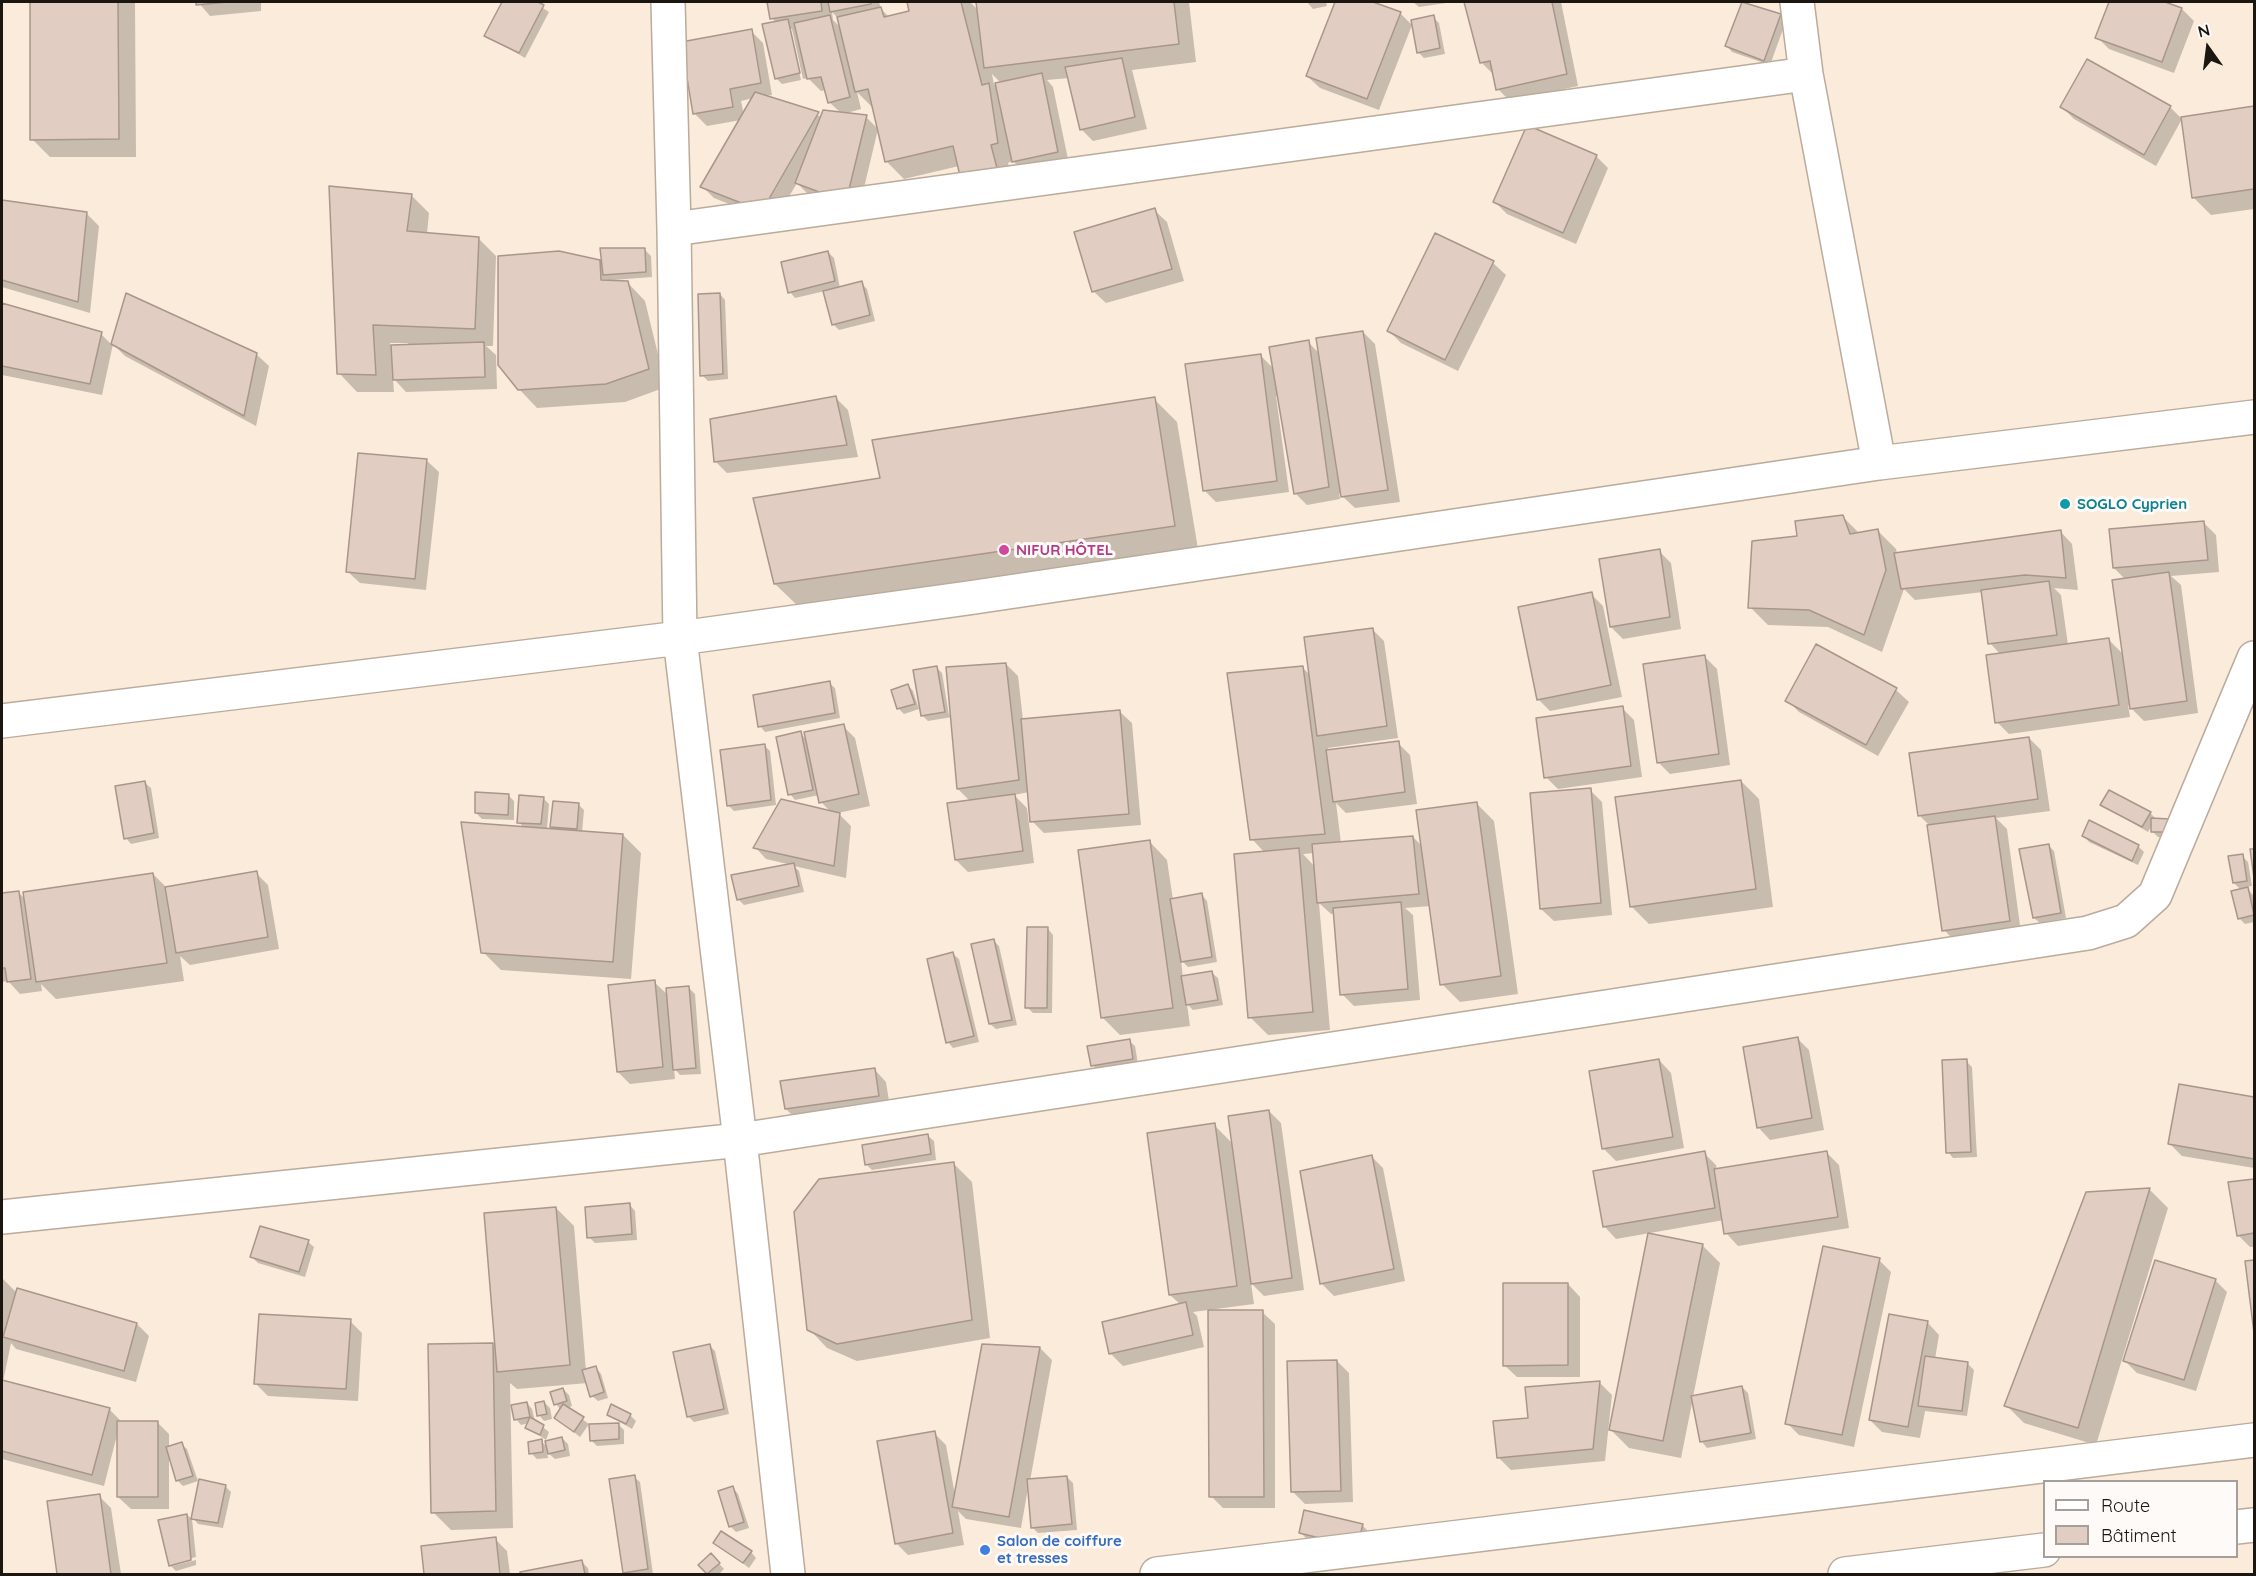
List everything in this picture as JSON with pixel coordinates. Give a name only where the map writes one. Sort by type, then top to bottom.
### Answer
[{"type":"street","points":[[668,2],[675,229],[680,638],[740,1140],[788,1575]]},
{"type":"street","points":[[1797,2],[1806,74],[1878,463]]},
{"type":"street","points":[[675,229],[1806,74]]},
{"type":"street","points":[[2,722],[680,638],[968,598],[1878,463],[2254,417]]},
{"type":"street","points":[[2,1217],[740,1140],[2088,933],[2126,921],[2155,894],[2254,658]]},
{"type":"street","points":[[1157,1575],[2254,1440]]},
{"type":"street","points":[[2238,1527],[2254,1525]]},
{"type":"street","points":[[1845,1575],[2043,1550]]},
{"type":"building","points":[[30,2],[118,2],[119,139],[30,140]]},
{"type":"building","points":[[196,2],[228,2],[196,5]]},
{"type":"building","points":[[502,2],[538,2],[544,5],[519,53],[484,36]]},
{"type":"building","points":[[767,2],[821,2],[822,11],[770,19]]},
{"type":"building","points":[[828,2],[871,2],[871,4],[830,12]]},
{"type":"building","points":[[907,2],[961,2],[982,85],[989,83],[998,143],[991,145],[997,168],[960,176],[953,146],[885,162],[868,89],[855,92],[837,17],[881,7],[884,17],[909,11]]},
{"type":"building","points":[[976,2],[1174,2],[1179,44],[984,68]]},
{"type":"building","points":[[1335,2],[1373,2],[1401,12],[1367,99],[1306,76]]},
{"type":"building","points":[[1464,2],[1552,2],[1567,74],[1496,90],[1490,61],[1480,63]]},
{"type":"building","points":[[1742,2],[1781,14],[1764,61],[1725,46]]},
{"type":"building","points":[[2109,2],[2165,2],[2182,8],[2162,62],[2095,38]]},
{"type":"building","points":[[830,15],[850,97],[828,103],[821,77],[807,79],[794,23]]},
{"type":"building","points":[[1434,15],[1440,48],[1417,53],[1411,20]]},
{"type":"building","points":[[788,19],[800,73],[775,79],[762,24]]},
{"type":"building","points":[[752,29],[761,83],[730,89],[733,107],[693,114],[681,42]]},
{"type":"building","points":[[1122,58],[1135,117],[1080,130],[1065,67]]},
{"type":"building","points":[[2087,59],[2171,106],[2144,155],[2060,107]]},
{"type":"building","points":[[1042,73],[1058,152],[1012,162],[995,83]]},
{"type":"building","points":[[755,92],[819,112],[762,211],[700,187]]},
{"type":"building","points":[[2254,106],[2254,189],[2192,198],[2181,117]]},
{"type":"building","points":[[823,110],[867,115],[846,202],[795,183]]},
{"type":"building","points":[[1527,125],[1597,155],[1563,233],[1493,202]]},
{"type":"building","points":[[329,186],[412,194],[407,231],[479,237],[475,329],[373,325],[376,375],[337,374]]},
{"type":"building","points":[[2,200],[87,212],[78,302],[2,280]]},
{"type":"building","points":[[1155,208],[1172,269],[1092,292],[1074,232]]},
{"type":"building","points":[[1435,233],[1494,261],[1445,360],[1387,331]]},
{"type":"building","points":[[600,248],[645,248],[646,272],[603,275]]},
{"type":"building","points":[[559,251],[600,260],[601,280],[628,281],[649,369],[606,384],[518,390],[498,365],[498,256]]},
{"type":"building","points":[[828,251],[835,281],[788,293],[781,262]]},
{"type":"building","points":[[862,281],[870,315],[832,325],[823,291]]},
{"type":"building","points":[[126,293],[257,353],[244,416],[111,344]]},
{"type":"building","points":[[720,293],[723,374],[700,376],[698,294]]},
{"type":"building","points":[[2,303],[102,332],[90,384],[2,366]]},
{"type":"building","points":[[1363,331],[1388,490],[1341,497],[1316,338]]},
{"type":"building","points":[[1309,340],[1329,487],[1294,494],[1269,347]]},
{"type":"building","points":[[484,342],[485,377],[393,380],[391,345]]},
{"type":"building","points":[[1261,354],[1277,481],[1203,491],[1185,364]]},
{"type":"building","points":[[836,396],[847,445],[714,462],[710,419]]},
{"type":"building","points":[[1155,397],[1175,526],[774,584],[753,498],[880,478],[872,440]]},
{"type":"building","points":[[358,453],[427,459],[415,579],[346,572]]},
{"type":"building","points":[[1843,515],[1850,534],[1878,529],[1886,570],[1864,635],[1809,610],[1748,608],[1752,541],[1797,536],[1795,521]]},
{"type":"building","points":[[2204,521],[2208,560],[2113,568],[2109,529]]},
{"type":"building","points":[[2061,530],[2066,578],[2025,575],[1901,589],[1894,553]]},
{"type":"building","points":[[1660,549],[1670,617],[1610,627],[1599,559]]},
{"type":"building","points":[[2169,572],[2187,701],[2130,709],[2112,580]]},
{"type":"building","points":[[2049,581],[2057,635],[1988,644],[1981,590]]},
{"type":"building","points":[[1592,592],[1611,685],[1537,700],[1518,607]]},
{"type":"building","points":[[1373,628],[1387,726],[1317,736],[1304,637]]},
{"type":"building","points":[[2109,638],[2119,705],[1995,723],[1986,655]]},
{"type":"building","points":[[1816,644],[1897,688],[1866,745],[1785,701]]},
{"type":"building","points":[[1705,655],[1719,754],[1657,763],[1643,664]]},
{"type":"building","points":[[1006,663],[1019,780],[957,789],[946,667]]},
{"type":"building","points":[[937,666],[945,712],[921,716],[913,670]]},
{"type":"building","points":[[1303,666],[1325,834],[1250,840],[1227,673]]},
{"type":"building","points":[[830,681],[835,713],[758,727],[753,695]]},
{"type":"building","points":[[908,684],[915,704],[897,709],[891,690]]},
{"type":"building","points":[[1623,706],[1631,766],[1544,778],[1536,718]]},
{"type":"building","points":[[1120,710],[1129,814],[1030,822],[1021,719]]},
{"type":"building","points":[[844,724],[859,794],[819,803],[804,732]]},
{"type":"building","points":[[801,731],[813,790],[788,795],[776,737]]},
{"type":"building","points":[[2029,737],[2038,799],[1918,816],[1909,753]]},
{"type":"building","points":[[1399,741],[1405,792],[1333,802],[1326,750]]},
{"type":"building","points":[[765,744],[771,800],[727,806],[720,750]]},
{"type":"building","points":[[1741,780],[1756,889],[1630,907],[1615,797]]},
{"type":"building","points":[[145,781],[154,833],[124,839],[115,786]]},
{"type":"building","points":[[1591,788],[1601,903],[1540,909],[1530,793]]},
{"type":"building","points":[[2109,790],[2151,812],[2142,827],[2100,805]]},
{"type":"building","points":[[475,792],[509,794],[508,815],[475,813]]},
{"type":"building","points":[[1015,794],[1023,851],[955,860],[947,803]]},
{"type":"building","points":[[519,795],[544,797],[541,824],[517,823]]},
{"type":"building","points":[[781,799],[840,813],[834,866],[753,848]]},
{"type":"building","points":[[553,801],[579,803],[577,829],[550,827]]},
{"type":"building","points":[[1477,802],[1501,976],[1440,985],[1416,810]]},
{"type":"building","points":[[1995,816],[2010,921],[1942,931],[1927,825]]},
{"type":"building","points":[[2151,818],[2170,819],[2170,832],[2151,832]]},
{"type":"building","points":[[2089,820],[2139,845],[2132,861],[2082,836]]},
{"type":"building","points":[[461,822],[623,834],[613,962],[481,953]]},
{"type":"building","points":[[1413,836],[1419,894],[1317,903],[1312,844]]},
{"type":"building","points":[[1150,840],[1173,1008],[1101,1018],[1078,850]]},
{"type":"building","points":[[2049,844],[2061,913],[2033,918],[2019,849]]},
{"type":"building","points":[[1299,848],[1313,1012],[1248,1018],[1234,854]]},
{"type":"building","points":[[2250,849],[2254,849],[2254,878]]},
{"type":"building","points":[[2243,854],[2247,881],[2233,883],[2228,856]]},
{"type":"building","points":[[794,863],[799,886],[737,900],[731,875]]},
{"type":"building","points":[[257,871],[268,937],[176,953],[165,887]]},
{"type":"building","points":[[153,873],[167,963],[36,982],[23,892]]},
{"type":"building","points":[[2248,887],[2254,915],[2238,919],[2231,891]]},
{"type":"building","points":[[19,891],[31,979],[7,982],[5,968],[2,968],[2,893]]},
{"type":"building","points":[[1202,893],[1212,957],[1181,962],[1170,899]]},
{"type":"building","points":[[1401,902],[1408,989],[1340,995],[1333,908]]},
{"type":"building","points":[[1027,927],[1048,927],[1047,1008],[1025,1008]]},
{"type":"building","points":[[994,939],[1012,1020],[989,1024],[971,944]]},
{"type":"building","points":[[953,952],[974,1036],[946,1043],[927,959]]},
{"type":"building","points":[[1212,971],[1218,1000],[1186,1005],[1181,976]]},
{"type":"building","points":[[655,980],[663,1067],[617,1072],[608,985]]},
{"type":"building","points":[[689,986],[696,1068],[673,1070],[666,988]]},
{"type":"building","points":[[1798,1037],[1812,1118],[1757,1128],[1743,1047]]},
{"type":"building","points":[[1130,1039],[1133,1059],[1091,1066],[1087,1046]]},
{"type":"building","points":[[1659,1059],[1673,1137],[1602,1149],[1589,1071]]},
{"type":"building","points":[[1967,1059],[1971,1152],[1946,1153],[1942,1060]]},
{"type":"building","points":[[875,1068],[879,1096],[785,1109],[780,1081]]},
{"type":"building","points":[[2179,1084],[2254,1097],[2254,1159],[2168,1144]]},
{"type":"building","points":[[1269,1110],[1292,1278],[1251,1284],[1228,1116]]},
{"type":"building","points":[[1215,1123],[1237,1286],[1169,1295],[1147,1133]]},
{"type":"building","points":[[928,1134],[931,1154],[865,1165],[862,1145]]},
{"type":"building","points":[[1705,1151],[1715,1208],[1603,1227],[1593,1171]]},
{"type":"building","points":[[1827,1151],[1838,1217],[1724,1234],[1714,1169]]},
{"type":"building","points":[[1372,1155],[1394,1269],[1320,1284],[1300,1171]]},
{"type":"building","points":[[954,1162],[972,1320],[837,1344],[807,1330],[794,1212],[819,1179]]},
{"type":"building","points":[[2254,1179],[2254,1233],[2237,1236],[2228,1182]]},
{"type":"building","points":[[2150,1188],[2078,1428],[2004,1406],[2086,1192]]},
{"type":"building","points":[[630,1203],[632,1234],[587,1238],[585,1207]]},
{"type":"building","points":[[556,1207],[570,1365],[497,1372],[484,1213]]},
{"type":"building","points":[[260,1226],[309,1240],[299,1272],[250,1257]]},
{"type":"building","points":[[1648,1233],[1703,1244],[1663,1441],[1609,1430]]},
{"type":"building","points":[[1823,1246],[1880,1258],[1842,1435],[1785,1424]]},
{"type":"building","points":[[2155,1260],[2216,1279],[2184,1380],[2123,1361]]},
{"type":"building","points":[[2254,1260],[2254,1333],[2245,1261]]},
{"type":"building","points":[[1503,1283],[1568,1283],[1568,1365],[1503,1366]]},
{"type":"building","points":[[17,1288],[137,1323],[124,1371],[3,1337]]},
{"type":"building","points":[[1186,1302],[1193,1335],[1109,1354],[1102,1322]]},
{"type":"building","points":[[1208,1310],[1263,1310],[1264,1497],[1209,1497]]},
{"type":"building","points":[[259,1314],[351,1319],[346,1389],[254,1384]]},
{"type":"building","points":[[1889,1314],[1928,1321],[1908,1427],[1869,1420]]},
{"type":"building","points":[[493,1343],[496,1511],[431,1513],[428,1344]]},
{"type":"building","points":[[710,1344],[724,1409],[687,1417],[673,1352]]},
{"type":"building","points":[[982,1344],[1040,1347],[1009,1517],[952,1507]]},
{"type":"building","points":[[1925,1356],[1968,1362],[1962,1411],[1918,1406]]},
{"type":"building","points":[[1337,1360],[1341,1491],[1291,1492],[1287,1361]]},
{"type":"building","points":[[596,1366],[604,1392],[590,1397],[582,1370]]},
{"type":"building","points":[[2,1380],[110,1408],[92,1475],[2,1451]]},
{"type":"building","points":[[1600,1381],[1593,1449],[1497,1458],[1493,1421],[1528,1418],[1525,1387]]},
{"type":"building","points":[[1742,1386],[1751,1433],[1700,1442],[1691,1396]]},
{"type":"building","points":[[563,1388],[567,1401],[554,1405],[550,1392]]},
{"type":"building","points":[[544,1401],[547,1414],[537,1416],[535,1403]]},
{"type":"building","points":[[527,1402],[530,1417],[514,1420],[511,1405]]},
{"type":"building","points":[[563,1404],[584,1417],[574,1432],[554,1418]]},
{"type":"building","points":[[611,1404],[631,1414],[626,1424],[607,1415]]},
{"type":"building","points":[[530,1417],[544,1425],[540,1435],[525,1428]]},
{"type":"building","points":[[117,1421],[158,1421],[158,1497],[117,1497]]},
{"type":"building","points":[[619,1423],[619,1439],[590,1441],[589,1424]]},
{"type":"building","points":[[935,1431],[953,1533],[895,1544],[877,1441]]},
{"type":"building","points":[[562,1437],[565,1450],[548,1454],[545,1441]]},
{"type":"building","points":[[542,1439],[543,1452],[529,1454],[528,1442]]},
{"type":"building","points":[[182,1442],[193,1476],[176,1481],[166,1447]]},
{"type":"building","points":[[635,1475],[648,1569],[623,1573],[609,1479]]},
{"type":"building","points":[[1067,1476],[1072,1524],[1031,1528],[1027,1479]]},
{"type":"building","points":[[199,1479],[226,1485],[218,1523],[191,1519]]},
{"type":"building","points":[[733,1486],[744,1522],[729,1527],[718,1491]]},
{"type":"building","points":[[100,1494],[111,1574],[57,1574],[47,1501]]},
{"type":"building","points":[[1304,1510],[1363,1524],[1357,1547],[1299,1533]]},
{"type":"building","points":[[187,1514],[191,1560],[169,1566],[158,1520]]},
{"type":"building","points":[[721,1531],[752,1551],[743,1563],[713,1543]]},
{"type":"building","points":[[496,1537],[500,1574],[424,1574],[421,1546]]},
{"type":"building","points":[[711,1553],[720,1563],[707,1574],[698,1565]]},
{"type":"building","points":[[582,1560],[585,1574],[520,1574],[520,1572]]},
{"type":"place","name":"SOGLO Cyprien","points":[[2065,504]]},
{"type":"place","name":"NIFUR HÔTEL","points":[[1004,550]]},
{"type":"place","name":"Salon de coiffure et tresses","points":[[985,1550]]}]
